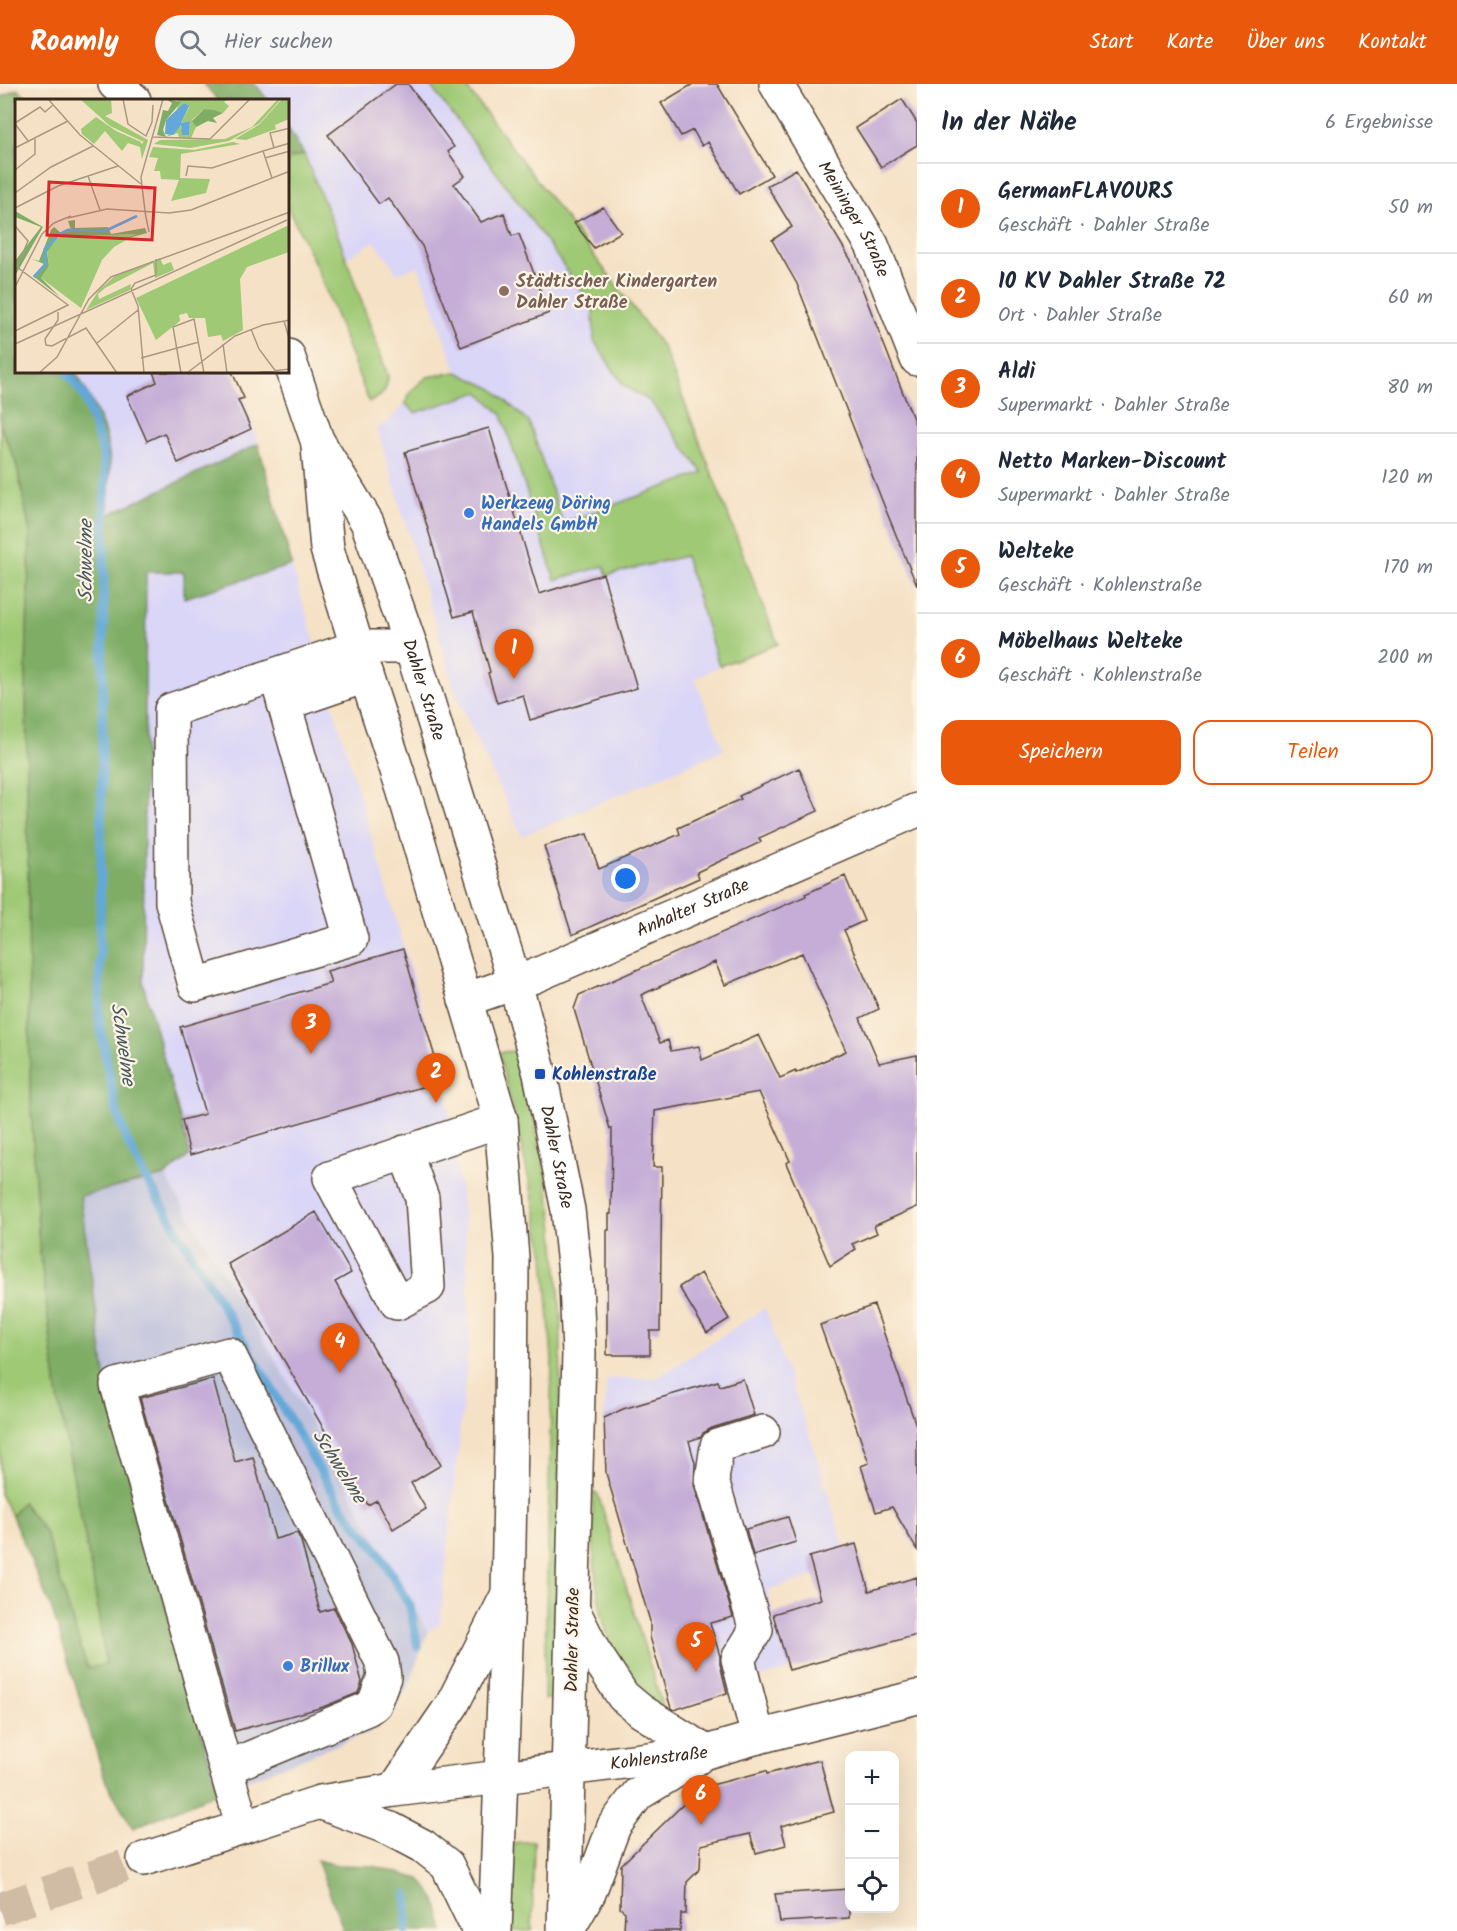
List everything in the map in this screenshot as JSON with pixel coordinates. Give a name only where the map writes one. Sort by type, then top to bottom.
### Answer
[{"type":"main road","points":[[116,84],[133,99]]},
{"type":"main road","name":"Meininger Straße","points":[[776,84],[873,245],[917,360]]},
{"type":"main road","name":"Dahler Straße","points":[[290,362],[317,440],[367,522],[411,646],[515,984],[540,1074],[566,1198],[576,1283],[579,1354],[566,1931]]},
{"type":"main road","name":"Dahler Straße","points":[[317,440],[327,549],[403,789],[501,1120],[512,1258],[508,1594],[495,1931]]},
{"type":"main road","points":[[280,690],[351,939],[195,985],[172,902],[171,710],[280,690],[411,646]]},
{"type":"main road","name":"Anhalter Straße","points":[[465,999],[515,984],[917,810]]},
{"type":"main road","points":[[405,1152],[501,1120]]},
{"type":"main road","points":[[226,1768],[367,1709],[374,1704],[384,1677],[382,1662],[229,1354],[117,1385],[226,1768],[243,1827]]},
{"type":"main road","points":[[758,1737],[738,1659],[756,1630],[712,1480],[717,1446],[763,1432]]},
{"type":"main road","points":[[394,1790],[452,1705],[508,1594]]},
{"type":"main road","points":[[566,1931],[589,1893],[615,1826],[638,1794],[706,1752],[640,1712],[623,1696],[593,1650],[573,1610]]},
{"type":"main road","name":"Kohlenstraße","points":[[144,1859],[320,1802],[394,1790],[706,1752],[917,1697]]},
{"type":"main road","points":[[320,1802],[391,1829],[431,1852],[447,1865],[479,1931]]},
{"type":"shaded area","name":"Städtischer Kindergarten Dahler Straße","points":[[255,84],[429,84],[508,188],[593,308],[594,341],[624,386],[650,401],[703,473],[563,523],[529,422],[493,389],[457,372],[418,266],[396,274],[393,266],[374,241],[347,258],[304,154],[290,131],[290,99],[267,99]]},
{"type":"shaded area","points":[[76,374],[233,374],[244,398],[258,444],[108,515],[109,454],[88,392]]},
{"type":"shaded area","points":[[479,392],[502,415],[555,580],[605,566],[608,575],[685,556],[719,666],[695,679],[724,750],[522,836],[457,697],[377,428],[388,422],[405,403],[416,413]]},
{"type":"shaded area","points":[[292,565],[446,1091],[465,1222],[470,1335],[440,1623],[428,1632],[291,1386],[165,1176],[190,1155],[143,983],[146,572],[184,572],[185,598]]},
{"type":"shaded area","points":[[165,1176],[291,1386],[428,1632],[407,1690],[377,1729],[218,1792],[109,1403],[80,1196]]},
{"type":"shaded area","points":[[765,1308],[816,1454],[850,1566],[767,1590],[789,1670],[674,1701],[606,1471],[604,1417],[607,1379],[657,1378]]},
{"type":"green space","points":[[204,84],[255,84],[267,99],[217,99]]},
{"type":"green space","points":[[429,84],[464,84],[663,347],[778,644],[719,666],[685,556],[607,575],[604,566],[555,580],[502,415],[479,392],[415,413],[405,403],[412,390],[427,377],[457,372],[493,389],[529,422],[563,523],[703,473],[650,401],[624,386],[594,341],[593,307],[508,188]]},
{"type":"green space","points":[[17,89],[30,99],[15,99],[15,374],[76,374],[105,433],[110,469],[108,515],[258,444],[292,565],[184,598],[184,572],[146,572],[143,983],[190,1155],[165,1176],[80,1196],[109,1403],[218,1792],[133,1828],[106,1782],[52,1610],[12,1516],[22,1502],[45,1532],[87,1668],[106,1665],[93,1578],[58,1398],[39,1244],[30,1090],[26,670],[30,532],[16,462],[0,425],[0,98]]},
{"type":"green space","points":[[290,131],[304,154],[290,158]]},
{"type":"green space","points":[[304,154],[339,238],[388,376],[383,392],[378,398],[369,402],[318,270],[290,212],[290,158]]},
{"type":"green space","points":[[0,425],[16,462],[30,532],[26,670],[30,1090],[39,1244],[58,1398],[93,1578],[106,1665],[87,1669],[45,1532],[22,1502],[12,1516],[0,1494]]},
{"type":"green space","points":[[518,1051],[543,1159],[553,1220],[561,1316],[553,1699],[544,1699],[552,1359],[544,1255],[499,1052]]},
{"type":"green space","points":[[593,1492],[598,1494],[662,1705],[656,1709],[625,1674],[606,1631],[594,1562]]},
{"type":"green space","points":[[534,1841],[532,1931],[510,1931],[513,1843]]},
{"type":"green space","points":[[317,1860],[337,1865],[373,1866],[420,1879],[436,1900],[444,1931],[344,1931]]},
{"type":"building","points":[[396,84],[408,84],[454,147],[448,152],[465,176],[454,184],[481,222],[504,213],[512,236],[519,234],[549,313],[461,347],[422,246],[388,198],[379,204],[328,135]]},
{"type":"building","points":[[693,84],[717,84],[772,175],[739,194],[708,142],[702,146],[693,130],[681,136],[661,103]]},
{"type":"building","points":[[902,99],[917,123],[917,145],[881,167],[856,128]]},
{"type":"building","points":[[796,169],[851,260],[917,429],[917,586],[797,284],[772,240],[792,227],[767,186]]},
{"type":"building","points":[[603,207],[621,232],[594,248],[574,223]]},
{"type":"building","points":[[154,374],[233,374],[244,398],[238,400],[251,429],[178,463],[164,433],[147,441],[127,396],[157,382]]},
{"type":"building","name":"Werkzeug Döring Handels GmbH","points":[[489,428],[539,594],[603,574],[637,688],[530,720],[523,695],[497,703],[473,612],[454,617],[405,452]]},
{"type":"building","points":[[799,768],[818,811],[759,838],[761,842],[697,872],[699,878],[572,935],[544,846],[587,834],[599,869],[680,834],[678,828],[741,799],[739,796]]},
{"type":"building","points":[[845,876],[864,921],[844,930],[879,1009],[860,1018],[879,1063],[917,1055],[917,1207],[874,1226],[877,1233],[852,1244],[856,1249],[830,1266],[786,1163],[790,1161],[759,1092],[655,1111],[653,1167],[662,1167],[660,1331],[650,1331],[650,1355],[607,1355],[607,1230],[609,1230],[609,1214],[611,1214],[612,1129],[610,1129],[574,1009],[579,995],[806,896],[805,894]],"holes":[[[802,953],[846,1051],[780,1078],[759,1035],[702,1060],[699,1046],[671,1051],[668,1040],[660,1043],[641,995],[715,962],[725,985]]]},
{"type":"building","points":[[403,949],[442,1081],[190,1155],[182,1120],[205,1114],[180,1027],[331,983],[327,971]]},
{"type":"building","points":[[316,1212],[351,1273],[335,1282],[441,1465],[411,1483],[426,1509],[393,1529],[377,1500],[368,1505],[228,1264]]},
{"type":"building","points":[[701,1273],[729,1319],[707,1333],[679,1287]]},
{"type":"building","points":[[874,1305],[917,1428],[917,1550],[892,1507],[876,1512],[861,1466],[869,1463],[820,1325]]},
{"type":"building","points":[[213,1379],[235,1462],[253,1457],[275,1539],[297,1533],[320,1612],[334,1608],[352,1644],[362,1682],[358,1693],[323,1707],[235,1731],[140,1398]]},
{"type":"building","points":[[743,1379],[754,1415],[712,1428],[703,1433],[701,1437],[689,1441],[695,1463],[694,1485],[733,1617],[710,1623],[720,1656],[727,1693],[674,1710],[671,1708],[650,1637],[650,1621],[606,1473],[604,1418],[623,1409],[718,1381],[720,1386]]},
{"type":"building","points":[[788,1517],[796,1542],[753,1555],[746,1529]]},
{"type":"building","points":[[856,1544],[869,1591],[917,1577],[917,1635],[789,1670],[773,1614],[821,1599],[809,1557]]},
{"type":"building","points":[[820,1760],[834,1812],[781,1826],[786,1845],[756,1853],[750,1834],[701,1845],[700,1869],[687,1882],[686,1914],[681,1914],[680,1931],[624,1931],[625,1912],[620,1908],[621,1865],[700,1788]]},
{"type":"building","points":[[845,1889],[845,1913],[849,1913],[849,1918],[780,1922],[775,1894]]},
{"type":"waterway","name":"Schwelme","points":[[68,374],[85,397],[103,453],[105,476],[99,1020],[115,1107],[127,1141],[143,1173],[342,1507],[378,1551],[410,1606],[418,1647]]},
{"type":"waterway","name":"Schwelme","points":[[407,1894],[407,1931]]},
{"type":"tunnel","points":[[0,1909],[144,1859]]},
{"type":"place","name":"Städtischer Kindergarten Dahler Straße","points":[[504,291]]},
{"type":"place","name":"Werkzeug Döring Handels GmbH","points":[[469,513]]},
{"type":"place","name":"GermanFLAVOURS","points":[[514,679]]},
{"type":"place","name":"Aldi","points":[[311,1054]]},
{"type":"place","name":"Kohlenstraße","points":[[540,1074]]},
{"type":"place","name":"10 KV Dahler Straße 72","points":[[436,1103]]},
{"type":"place","name":"Netto Marken-Discount","points":[[340,1373]]},
{"type":"place","name":"Brillux","points":[[288,1666]]},
{"type":"place","name":"Welteke","points":[[696,1672]]},
{"type":"place","name":"Möbelhaus Welteke","points":[[701,1825]]}]
